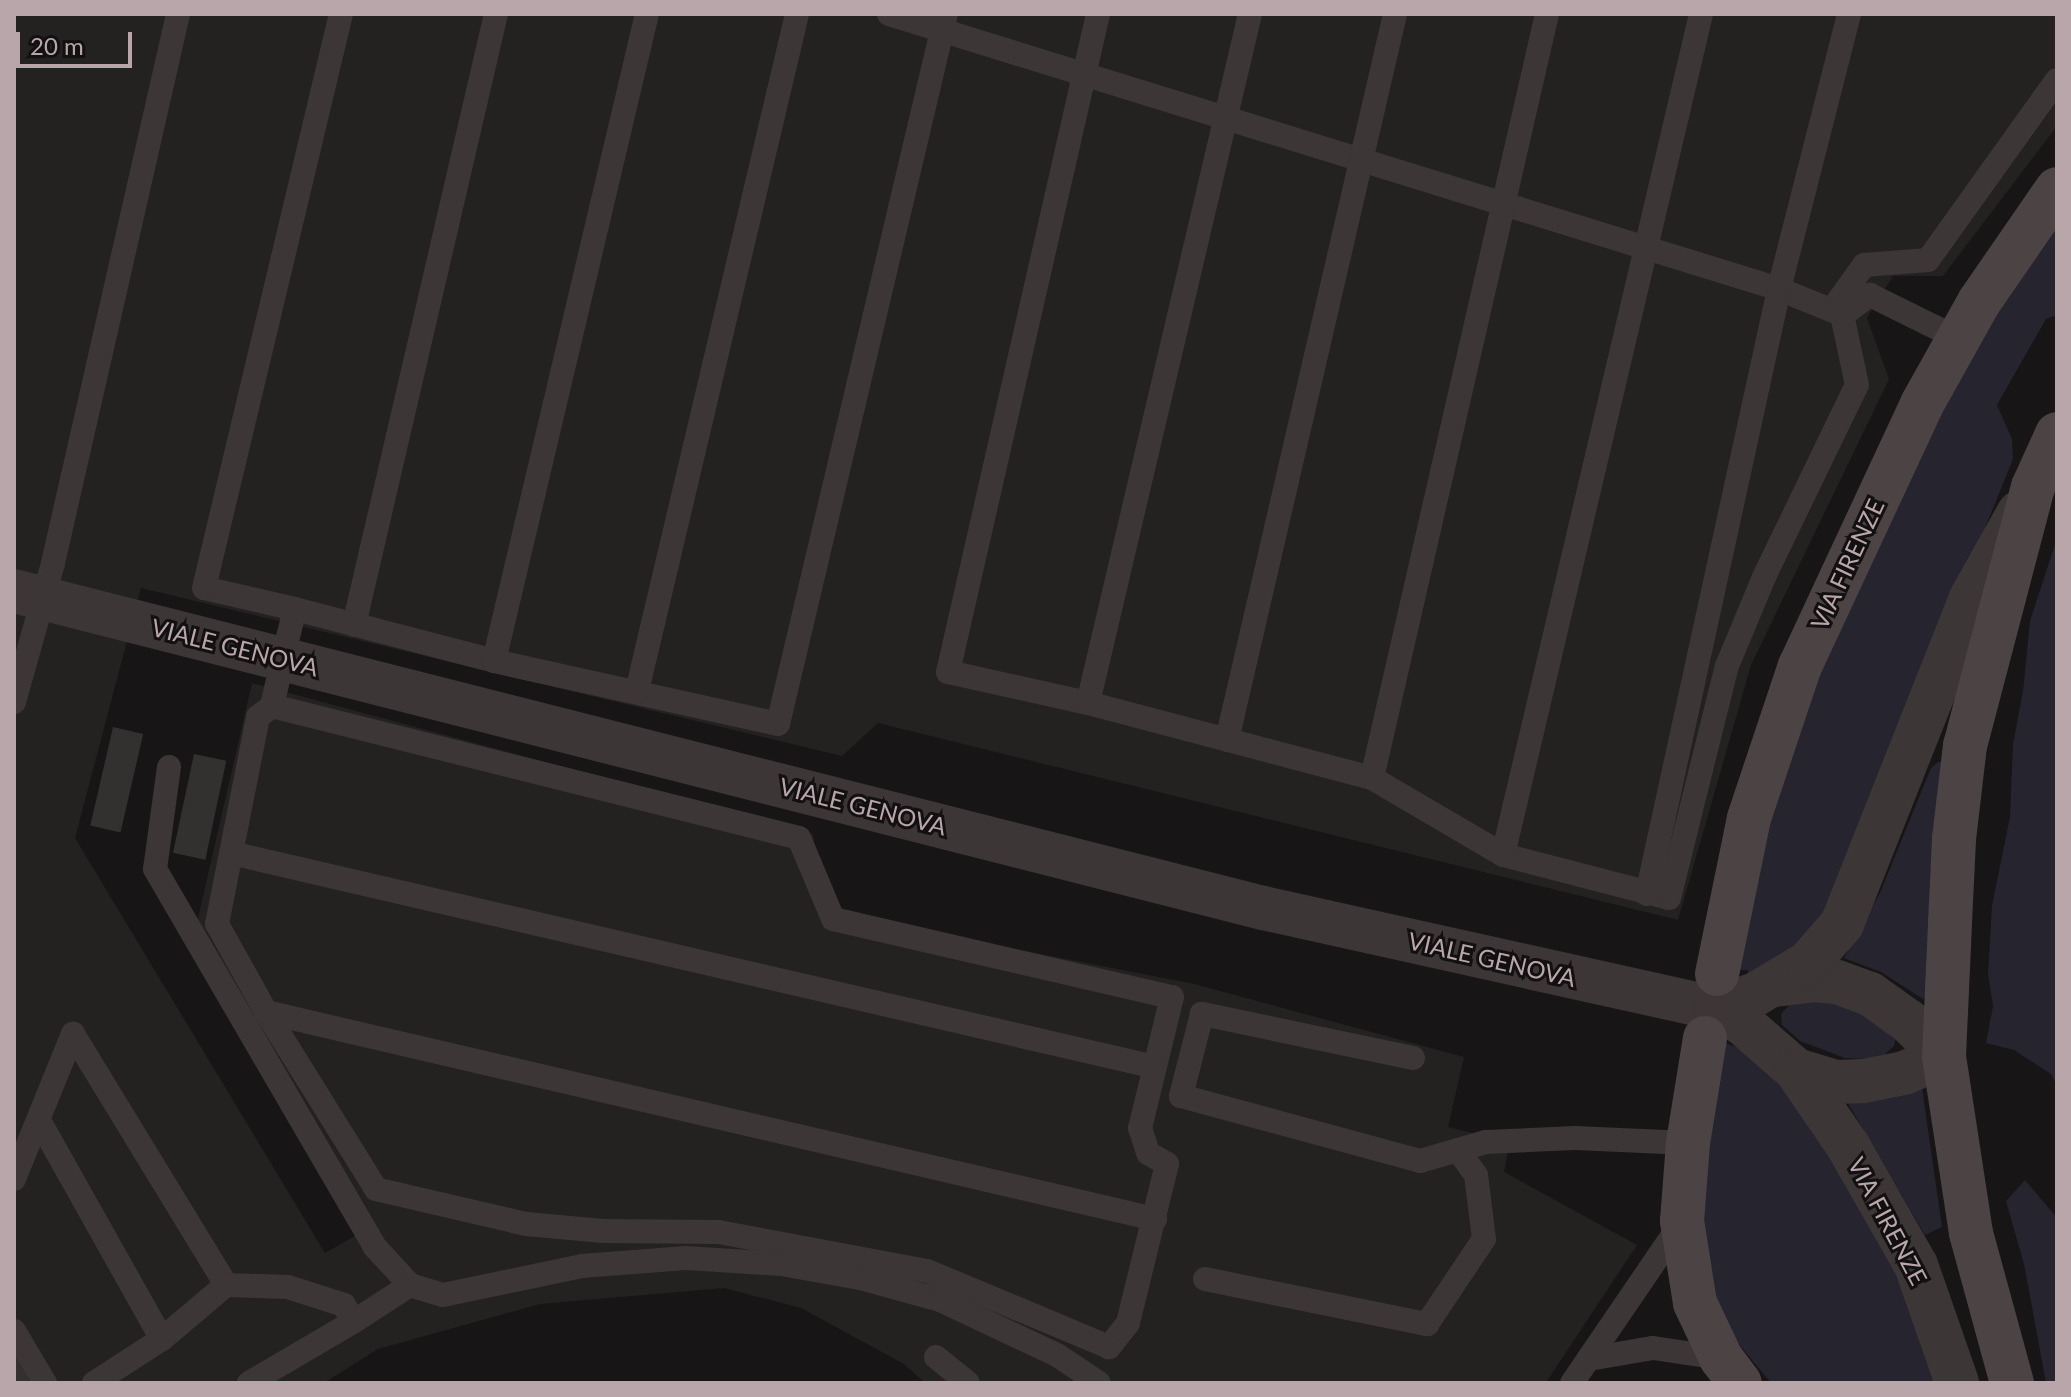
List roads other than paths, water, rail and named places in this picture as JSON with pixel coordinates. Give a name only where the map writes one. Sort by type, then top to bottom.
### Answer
[{"type":"main road","name":"VIA FIRENZE","points":[[1730,1370],[1695,1303],[1682,1221],[1688,1143],[1749,818],[1800,666],[1922,404],[1957,338],[2057,189]]},
{"type":"main road","points":[[2012,1383],[1976,1258],[1944,1056],[1960,776],[1980,685],[2008,590],[2033,487],[2057,434]]},
{"type":"street","points":[[1712,1006],[1768,986],[1808,963],[1849,912],[1971,598],[2033,487]]},
{"type":"street","name":"VIALE GENOVA","points":[[14,591],[1263,908],[1712,1006]]},
{"type":"street","points":[[1768,986],[1814,980],[1853,987],[1888,1005],[1944,1056]]},
{"type":"street","name":"VIA FIRENZE","points":[[1712,1006],[1742,1023],[1796,1070],[1848,1146],[1908,1248],[1957,1383]]},
{"type":"street","name":"VIA FIRENZE","points":[[1796,1070],[1836,1082],[1864,1081],[1904,1073],[1944,1056]]},
{"type":"lane","points":[[14,702],[53,563],[178,14]]},
{"type":"lane","points":[[341,14],[204,588],[494,661],[778,724],[944,22]]},
{"type":"lane","points":[[354,625],[496,14]]},
{"type":"lane","points":[[494,661],[647,14]]},
{"type":"lane","points":[[637,691],[797,14]]},
{"type":"lane","points":[[889,14],[944,22],[1084,75],[1779,289],[1843,315]]},
{"type":"lane","points":[[1098,14],[948,672],[1088,703],[1372,778],[1503,855],[1669,898],[1727,666],[1764,577],[1857,385],[1839,300],[1864,265],[1928,260],[2057,80]]},
{"type":"lane","points":[[1088,703],[1250,14]]},
{"type":"lane","points":[[1227,740],[1395,14]]},
{"type":"lane","points":[[1372,778],[1547,14]]},
{"type":"lane","points":[[1503,855],[1701,14]]},
{"type":"lane","points":[[1647,894],[1779,289],[1849,14]]},
{"type":"lane","points":[[1843,315],[1870,295],[1957,338]]},
{"type":"lane","points":[[286,645],[295,609]]},
{"type":"lane","points":[[272,706],[799,838],[833,919],[1172,997],[1140,1128],[1148,1153],[1167,1164],[1128,1323],[1109,1347],[927,1271],[719,1232],[603,1231],[511,1220],[376,1189],[266,1012],[217,924],[258,717],[272,706],[278,679]]},
{"type":"lane","points":[[169,767],[155,869],[374,1246],[410,1285],[443,1295],[582,1266],[686,1258],[781,1264],[860,1278],[940,1300],[1057,1355],[1099,1383]]},
{"type":"lane","points":[[231,853],[1155,1067]]},
{"type":"lane","points":[[266,1012],[1155,1219]]},
{"type":"lane","points":[[1413,1058],[1202,1014],[1181,1096],[1420,1161],[1486,1142],[1575,1138],[1688,1143]]},
{"type":"lane","points":[[14,1179],[40,1122],[73,1034],[226,1285]]},
{"type":"lane","points":[[40,1122],[162,1339]]},
{"type":"lane","points":[[1205,1279],[1427,1324],[1484,1239],[1476,1175],[1458,1150]]},
{"type":"lane","points":[[1572,1383],[1682,1221]]},
{"type":"lane","points":[[94,1383],[162,1339],[226,1285],[288,1287],[344,1305],[353,1322]]},
{"type":"lane","points":[[249,1383],[410,1285]]},
{"type":"lane","points":[[14,1331],[45,1383]]},
{"type":"lane","points":[[1589,1359],[1653,1348],[1730,1370]]},
{"type":"lane","points":[[936,1357],[968,1383]]}]
